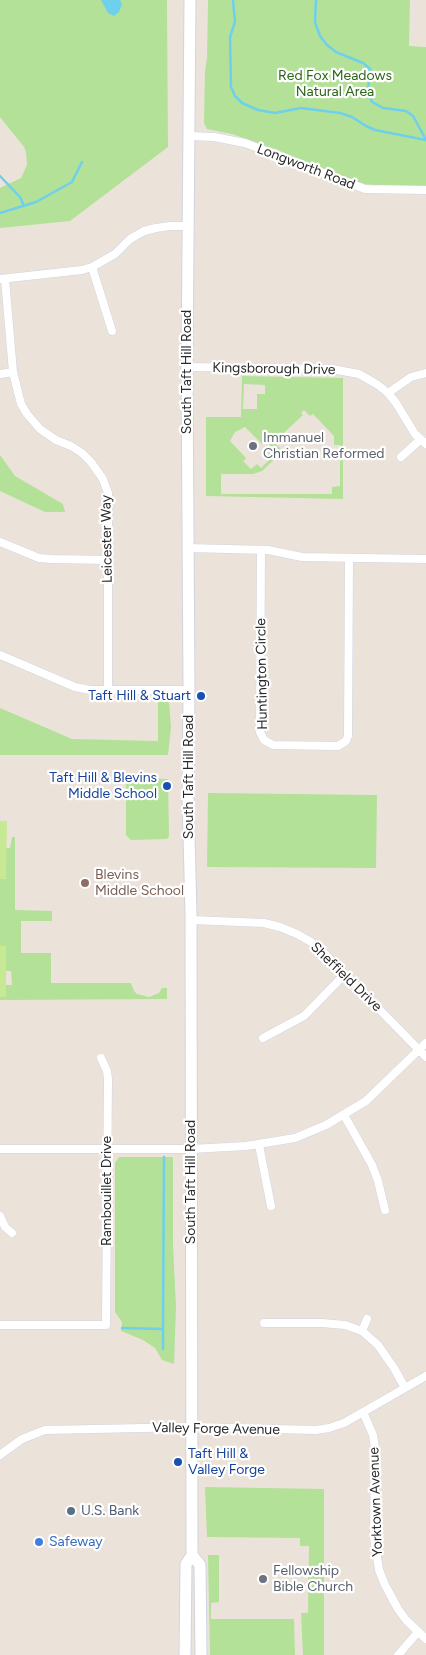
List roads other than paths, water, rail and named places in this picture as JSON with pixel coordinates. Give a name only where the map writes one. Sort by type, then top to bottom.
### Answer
[{"type":"main road","name":"South Taft Hill Road","points":[[185,1655],[186,1564],[192,1555],[192,1149],[191,920],[188,796],[187,368],[190,0]]},
{"type":"main road","name":"South Taft Hill Road","points":[[192,1555],[200,1565],[202,1655]]},
{"type":"street","name":"Longworth Road","points":[[188,136],[214,137],[245,143],[364,190],[426,190]]},
{"type":"street","points":[[2,279],[82,270],[92,267],[115,254],[130,239],[144,232],[170,226],[187,226]]},
{"type":"street","points":[[92,267],[112,331]]},
{"type":"street","name":"Leicester Way","points":[[2,279],[13,372],[21,404],[34,424],[47,435],[82,453],[91,462],[103,479],[108,494],[108,690]]},
{"type":"street","name":"Kingsborough Drive","points":[[187,368],[345,370],[367,378],[388,393],[408,425],[423,442],[401,457]]},
{"type":"street","points":[[0,374],[13,372]]},
{"type":"street","points":[[388,393],[411,377],[426,373]]},
{"type":"street","points":[[0,542],[45,559],[109,560]]},
{"type":"street","points":[[188,548],[261,550],[302,557],[426,559]]},
{"type":"street","name":"Huntington Circle","points":[[261,550],[260,732],[264,740],[272,745],[338,746],[346,740],[348,726],[348,558]]},
{"type":"street","points":[[0,655],[75,687],[90,690],[189,690]]},
{"type":"street","name":"Sheffield Drive","points":[[191,920],[264,923],[280,927],[311,942],[426,1057]]},
{"type":"street","points":[[262,1038],[304,1016],[345,974]]},
{"type":"street","points":[[0,1149],[192,1149],[259,1144],[295,1138],[326,1125],[366,1101],[426,1043]]},
{"type":"street","name":"Rambouillet Drive","points":[[0,1325],[106,1325],[108,1079],[107,1071],[101,1058]]},
{"type":"street","points":[[344,1115],[372,1165],[385,1210]]},
{"type":"street","points":[[259,1144],[271,1206]]},
{"type":"street","points":[[0,1216],[5,1227],[12,1233]]},
{"type":"street","points":[[362,1331],[367,1319]]},
{"type":"street","points":[[264,1323],[322,1323],[345,1325],[362,1331],[378,1345],[405,1388]]},
{"type":"street","name":"Valley Forge Avenue","points":[[0,1455],[22,1439],[45,1430],[192,1427],[316,1430],[336,1427],[426,1376]]},
{"type":"street","name":"Yorktown Avenue","points":[[363,1412],[373,1435],[375,1448],[374,1538],[379,1570],[387,1590],[398,1609],[426,1639]]},
{"type":"street","points":[[398,1655],[418,1632]]},
{"type":"water","points":[[101,0],[120,0],[122,4],[119,12],[114,16],[108,13]]},
{"type":"waterway","points":[[233,0],[235,22],[230,37],[231,87],[235,96],[242,103],[258,110],[275,113],[301,108],[340,113],[352,117],[375,130],[426,140]]},
{"type":"waterway","points":[[316,0],[315,22],[320,36],[327,45],[336,52],[363,63],[370,69],[368,91],[372,102],[383,108],[406,111],[413,116],[425,138]]},
{"type":"waterway","points":[[0,213],[36,202],[72,182],[82,162]]},
{"type":"waterway","points":[[0,176],[20,197],[24,206]]},
{"type":"waterway","points":[[163,1329],[164,1157]]},
{"type":"waterway","points":[[122,1328],[163,1329],[163,1349]]},
{"type":"place","name":"Immanuel Christian Reformed","points":[[253,446]]},
{"type":"place","name":"Taft Hill & Stuart","points":[[201,696]]},
{"type":"place","name":"Taft Hill & Blevins Middle School","points":[[167,786]]},
{"type":"place","name":"Blevins Middle School","points":[[85,883]]},
{"type":"place","name":"Taft Hill & Valley Forge","points":[[178,1462]]},
{"type":"place","name":"U.S. Bank","points":[[71,1511]]},
{"type":"place","name":"Safeway","points":[[39,1542]]},
{"type":"place","name":"Fellowship Bible Church","points":[[263,1579]]},
{"type":"park label","name":"Red Fox Meadows Natural Area","points":[[335,84]]}]
